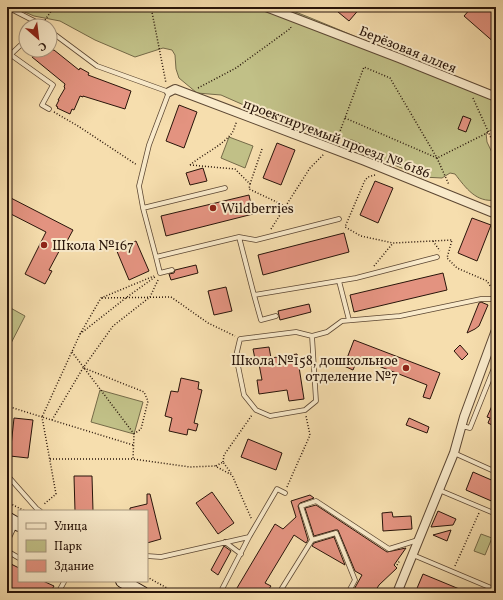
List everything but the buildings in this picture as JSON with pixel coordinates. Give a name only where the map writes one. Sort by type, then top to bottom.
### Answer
[{"type":"street","name":"Берёзовая аллея","points":[[266,7],[496,97]]},
{"type":"street","name":"проектируемый проезд № 6186","points":[[172,90],[187,94],[332,149],[496,214]]},
{"type":"street","points":[[397,593],[454,453],[496,330]]},
{"type":"street","points":[[124,586],[142,593]]},
{"type":"lane","points":[[7,7],[28,18]]},
{"type":"lane","points":[[58,37],[97,66],[172,90],[149,145],[138,186],[160,273],[172,270]]},
{"type":"lane","points":[[18,48],[9,56],[53,86],[42,105],[49,109]]},
{"type":"lane","points":[[143,208],[225,188]]},
{"type":"lane","points":[[156,257],[239,237],[256,240],[266,238],[339,219]]},
{"type":"lane","points":[[239,237],[261,320],[276,316]]},
{"type":"lane","points":[[254,295],[339,281],[437,257]]},
{"type":"lane","points":[[339,281],[349,320]]},
{"type":"lane","points":[[312,336],[316,401],[305,410],[270,416],[256,410],[244,395],[236,356],[240,339],[296,332],[312,336],[327,332],[342,321],[400,316],[481,299],[496,299]]},
{"type":"lane","points":[[462,426],[470,428],[496,363]]},
{"type":"lane","points":[[454,453],[496,472]]},
{"type":"lane","points":[[7,475],[39,510]]},
{"type":"lane","points":[[220,593],[249,537],[277,489],[285,493]]},
{"type":"lane","points":[[438,490],[496,514]]},
{"type":"lane","points":[[312,540],[301,506],[316,501],[388,549],[418,540]]},
{"type":"lane","points":[[7,542],[14,522]]},
{"type":"lane","points":[[279,593],[312,540],[336,533],[355,580],[348,593]]},
{"type":"lane","points":[[148,556],[161,557],[249,537]]},
{"type":"lane","points":[[225,542],[241,554]]},
{"type":"lane","points":[[7,551],[18,557]]},
{"type":"lane","points":[[412,555],[496,590]]},
{"type":"lane","points":[[58,593],[64,582]]},
{"type":"path","points":[[47,18],[54,7]]},
{"type":"path","points":[[151,7],[165,83],[172,90]]},
{"type":"path","points":[[187,94],[236,68],[291,28],[286,15]]},
{"type":"path","points":[[266,238],[310,168],[332,149],[364,67],[390,78],[437,158],[454,197]]},
{"type":"path","points":[[468,87],[496,149]]},
{"type":"path","points":[[49,109],[78,126],[137,165]]},
{"type":"path","points":[[240,114],[232,132],[220,143],[190,165],[235,169],[250,184]]},
{"type":"path","points":[[345,118],[437,158]]},
{"type":"path","points":[[437,158],[489,132]]},
{"type":"path","points":[[262,150],[249,189],[285,206]]},
{"type":"path","points":[[377,175],[372,175],[365,180],[345,227],[361,236],[392,242],[452,240],[447,258],[456,268],[487,281],[491,287],[496,287]]},
{"type":"path","points":[[432,241],[442,252]]},
{"type":"path","points":[[367,275],[392,242]]},
{"type":"path","points":[[52,420],[83,368],[113,326],[150,297],[160,273]]},
{"type":"path","points":[[80,334],[160,273]]},
{"type":"path","points":[[39,510],[56,494],[42,417],[80,334],[101,298],[160,273]]},
{"type":"path","points":[[101,298],[171,297],[208,323],[240,339]]},
{"type":"path","points":[[72,352],[134,434],[133,459]]},
{"type":"path","points":[[83,368],[144,392],[148,401],[142,429],[134,434]]},
{"type":"path","points":[[7,406],[133,445]]},
{"type":"path","points":[[255,528],[232,475],[223,462],[224,455],[256,410]]},
{"type":"path","points":[[285,493],[310,434],[305,410]]},
{"type":"path","points":[[50,459],[133,459],[190,467],[215,466],[223,462]]},
{"type":"path","points":[[215,466],[232,475]]},
{"type":"path","points":[[7,502],[23,510]]},
{"type":"path","points":[[452,572],[482,508]]},
{"type":"path","points":[[148,578],[176,593]]},
{"type":"green space","points":[[13,7],[283,7],[390,52],[496,100],[496,127],[486,133],[487,142],[496,161],[496,200],[477,197],[455,174],[450,173],[442,178],[422,177],[383,160],[365,149],[361,144],[352,140],[316,132],[303,125],[246,106],[221,95],[197,93],[179,78],[176,69],[175,55],[172,50],[163,48],[135,57],[95,40],[58,21],[58,18],[34,16]]},
{"type":"green space","points":[[229,137],[253,146],[245,168],[221,158]]},
{"type":"green space","points":[[7,306],[25,316],[7,351]]},
{"type":"green space","points":[[100,390],[143,402],[134,434],[91,422]]},
{"type":"green space","points":[[481,534],[492,538],[485,555],[474,551]]},
{"type":"place","name":"Wildberries","points":[[213,208]]},
{"type":"place","name":"Школа №167","points":[[44,245]]},
{"type":"place","name":"Школа №158, дошкольное отделение №7","points":[[406,368]]}]
